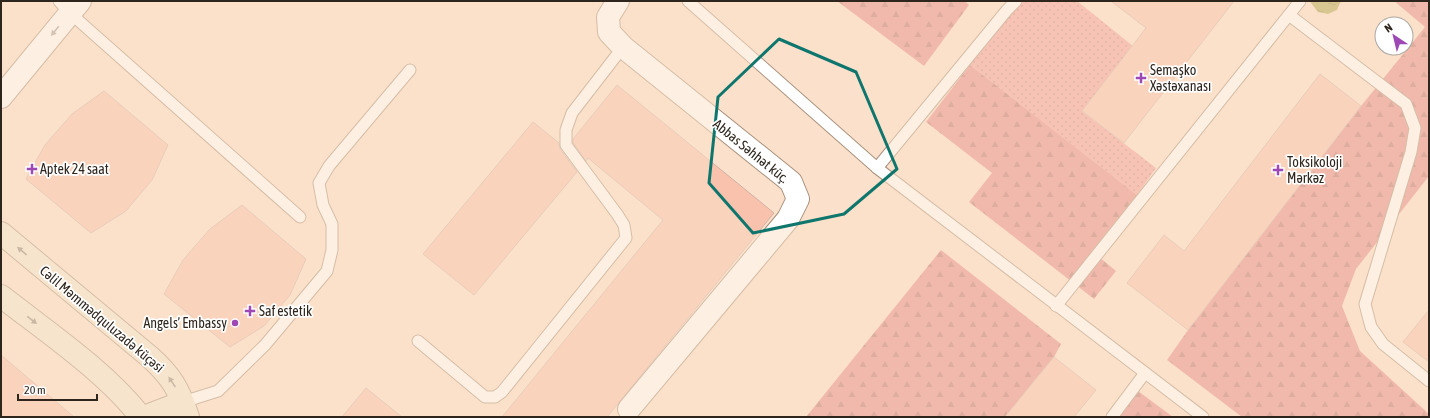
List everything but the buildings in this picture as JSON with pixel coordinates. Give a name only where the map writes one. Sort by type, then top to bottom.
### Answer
[{"type":"main road","name":"Cəlil Məmmədquluzadə küçəsi","points":[[1,234],[165,371],[175,385],[186,409]]},
{"type":"main road","points":[[1,296],[83,360],[126,399],[141,417]]},
{"type":"main road","points":[[144,417],[186,409]]},
{"type":"street","name":"Abbas Səhhət küç.","points":[[618,1],[608,17],[609,32],[623,47],[791,182],[798,199],[788,219],[629,409]]},
{"type":"street","points":[[1,97],[70,5]]},
{"type":"lane","points":[[688,1],[877,168],[1203,417]]},
{"type":"lane","points":[[877,168],[1016,1]]},
{"type":"lane","points":[[1056,306],[1300,1]]},
{"type":"lane","points":[[70,5],[300,217]]},
{"type":"lane","points":[[1289,15],[1406,104],[1414,128],[1411,152],[1366,304],[1371,327],[1383,344],[1429,381]]},
{"type":"lane","points":[[418,341],[485,397],[494,397],[502,392],[626,238],[624,225],[617,214],[566,145],[566,130],[572,113],[623,47]]},
{"type":"lane","points":[[186,409],[218,391],[265,345],[327,271],[332,250],[332,224],[323,205],[320,183],[329,166],[410,70]]},
{"type":"lane","points":[[1112,417],[1145,373]]},
{"type":"highlighted area","points":[[779,39],[856,72],[897,169],[844,214],[753,233],[709,183],[718,97]]},
{"type":"shaded area","points":[[1019,1],[1077,1],[1133,46],[1082,111],[1156,168],[1137,195],[970,65]]},
{"type":"green space","points":[[837,1],[965,1],[969,5],[924,66]]},
{"type":"green space","points":[[1394,1],[1429,1],[1429,176],[1356,269],[1342,306],[1360,351],[1429,414],[1429,417],[1242,417],[1167,360],[1188,330],[1361,106],[1402,56],[1414,56],[1414,41],[1425,27],[1414,18],[1414,16],[1412,16]]},
{"type":"green space","points":[[970,65],[1137,195],[1093,252],[1116,271],[1094,299],[969,202],[992,173],[926,122]]},
{"type":"green space","points":[[941,250],[1061,344],[1054,357],[1005,417],[806,417]]},
{"type":"green space","points":[[1138,391],[1173,417],[1117,417]]},
{"type":"water","points":[[1311,1],[1341,1],[1337,10],[1328,14],[1318,12]]},
{"type":"place","name":"Semaşko Xəstəxanası","points":[[1141,78]]},
{"type":"place","name":"Aptek 24 saat","points":[[32,169]]},
{"type":"place","name":"Toksikoloji Mərkəz","points":[[1278,170]]},
{"type":"place","name":"Saf estetik","points":[[250,311]]},
{"type":"place","name":"Angels’ Embassy","points":[[235,323]]}]
